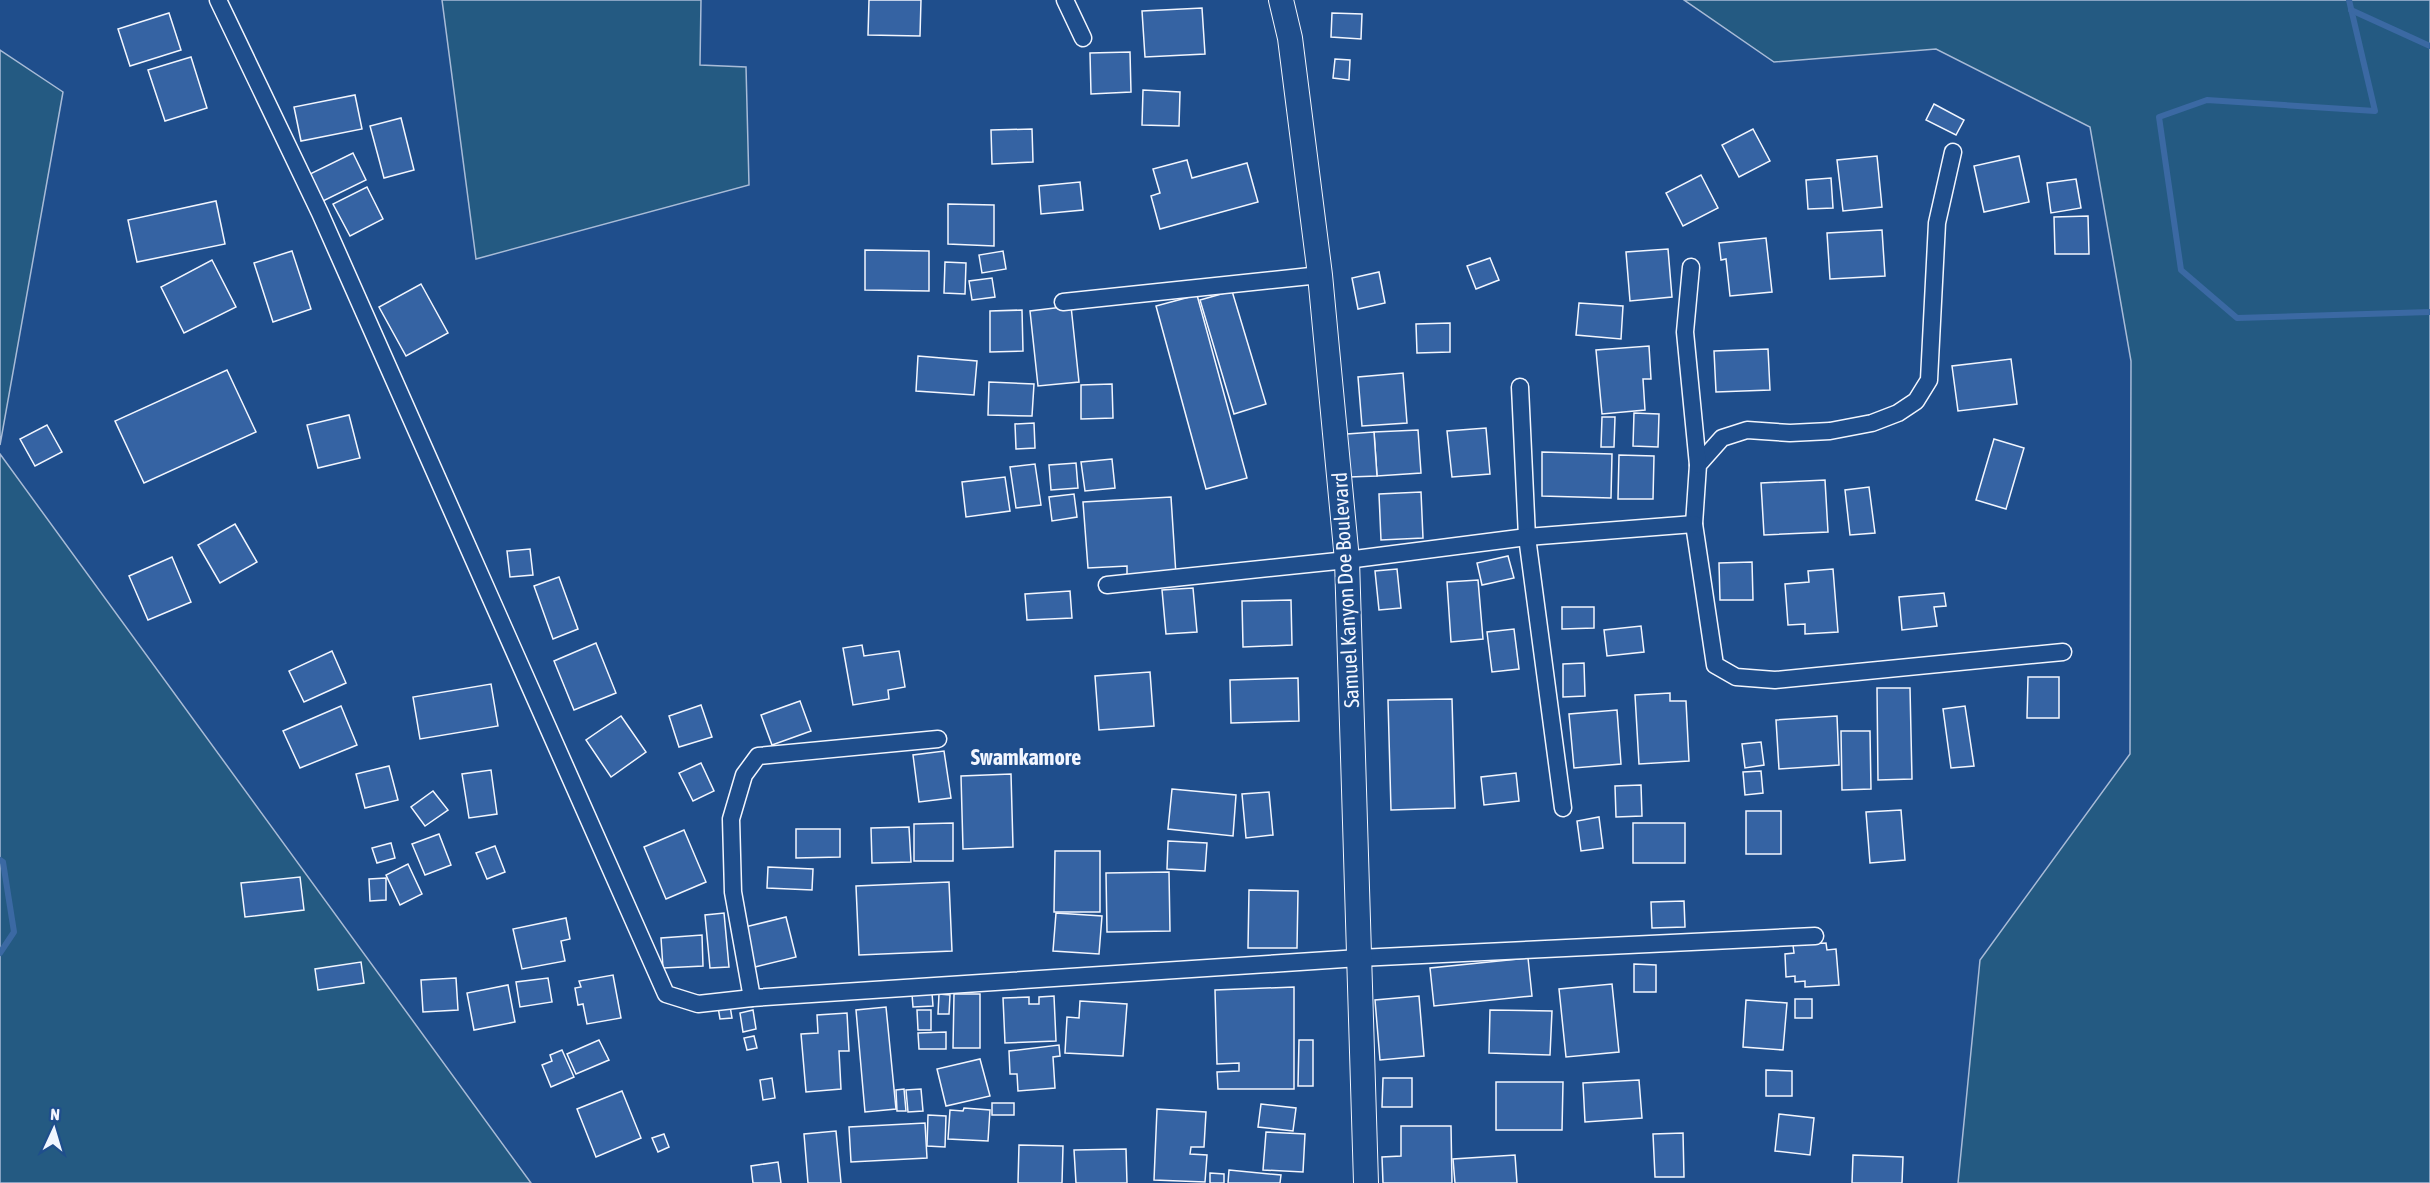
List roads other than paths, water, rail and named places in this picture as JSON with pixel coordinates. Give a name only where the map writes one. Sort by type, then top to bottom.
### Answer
[{"type":"street","points":[[218,0],[325,224],[666,994],[698,1004],[752,998],[1359,958],[1815,936]]},
{"type":"street","points":[[1065,0],[1083,38]]},
{"type":"street","name":"Samuel Kanyon Doe Boulevard","points":[[1281,0],[1290,38],[1320,275],[1347,560],[1366,1183]]},
{"type":"street","points":[[1698,465],[1722,438],[1747,430],[1790,433],[1830,431],[1872,423],[1898,413],[1916,401],[1929,380],[1937,224],[1953,152]]},
{"type":"street","points":[[1691,267],[1685,332],[1698,465],[1694,524],[1715,665],[1736,677],[1775,680],[2063,652]]},
{"type":"street","points":[[1063,302],[1320,275]]},
{"type":"street","points":[[1520,387],[1527,537],[1563,808]]},
{"type":"street","points":[[1107,585],[1347,560],[1527,537],[1694,524]]},
{"type":"street","points":[[752,998],[733,892],[730,819],[744,775],[758,756],[938,740]]},
{"type":"waterway","points":[[2349,0],[2375,111],[2207,100],[2159,117],[2181,270],[2237,318],[2430,312]]},
{"type":"waterway","points":[[2351,10],[2430,46]]},
{"type":"waterway","points":[[0,860],[3,862],[14,932],[0,953]]},
{"type":"district","name":"Swamkamore","points":[[1026,757]]}]
